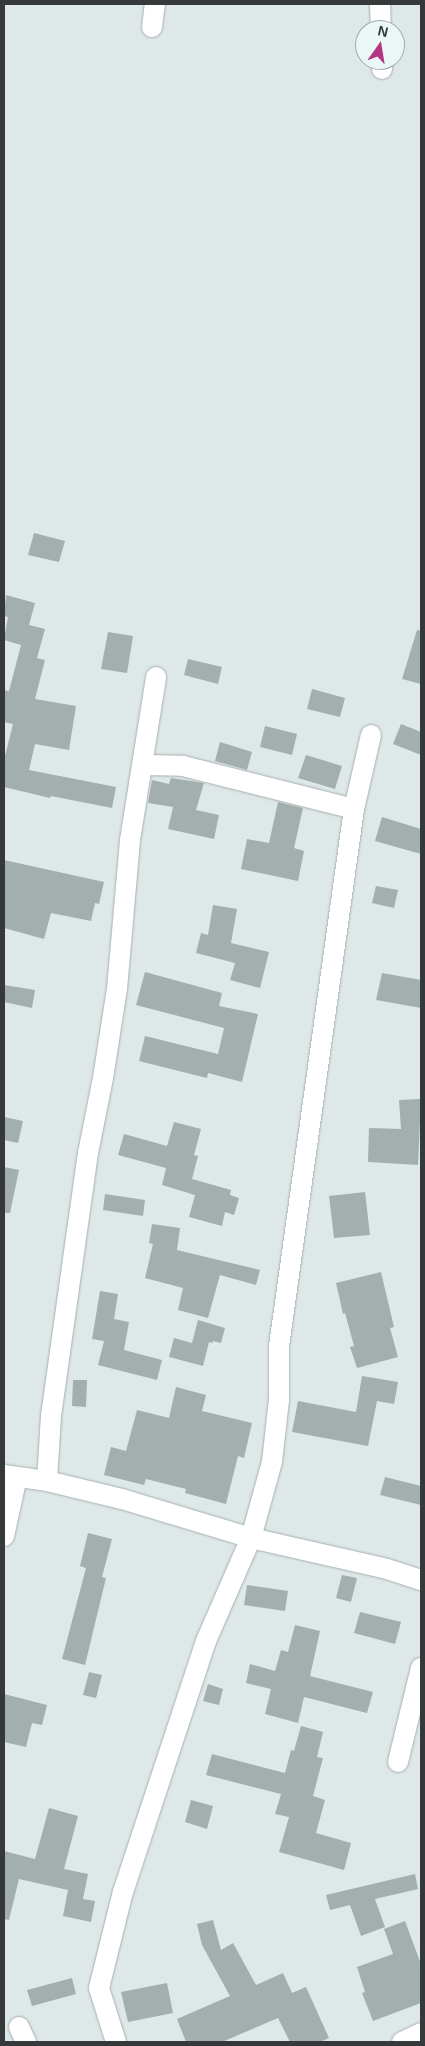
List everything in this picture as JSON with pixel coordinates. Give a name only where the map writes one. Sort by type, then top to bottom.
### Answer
[{"type":"street","points":[[152,28],[155,4]]},
{"type":"street","points":[[380,4],[381,20]]},
{"type":"street","points":[[47,1481],[51,1416],[88,1153],[103,1078],[117,989],[130,840],[144,765],[156,677]]},
{"type":"street","points":[[116,2042],[99,1988],[122,1892],[200,1657],[251,1538],[272,1462],[279,1400],[279,1346],[354,809],[371,735]]},
{"type":"street","points":[[144,765],[183,766],[354,809]]},
{"type":"street","points":[[4,1536],[10,1476],[47,1481],[122,1499],[251,1538],[387,1569],[421,1580]]},
{"type":"street","points":[[398,1762],[421,1668]]},
{"type":"street","points":[[402,2042],[421,2033]]},
{"type":"building","points":[[34,533],[65,541],[59,562],[28,555]]},
{"type":"building","points":[[6,595],[35,603],[29,625],[45,629],[37,658],[45,660],[35,699],[76,706],[69,750],[35,744],[29,770],[116,787],[112,808],[51,796],[50,798],[4,787],[4,760],[13,724],[4,722],[4,690],[9,691],[21,645],[4,640],[8,617],[4,616]]},
{"type":"building","points":[[417,630],[421,631],[421,684],[402,679]]},
{"type":"building","points":[[108,632],[133,636],[127,673],[101,669]]},
{"type":"building","points":[[188,659],[222,667],[218,684],[184,675]]},
{"type":"building","points":[[312,689],[345,698],[340,717],[307,709]]},
{"type":"building","points":[[401,724],[421,732],[421,755],[393,744]]},
{"type":"building","points":[[265,726],[297,734],[292,755],[260,747]]},
{"type":"building","points":[[220,742],[252,752],[247,770],[215,761]]},
{"type":"building","points":[[306,755],[342,766],[335,789],[298,778]]},
{"type":"building","points":[[171,778],[204,783],[196,810],[219,815],[214,839],[168,829],[173,807],[148,803],[152,780],[169,784]]},
{"type":"building","points":[[278,802],[303,808],[294,848],[304,851],[298,881],[241,869],[247,839],[269,843]]},
{"type":"building","points":[[382,817],[421,829],[421,854],[375,841]]},
{"type":"building","points":[[4,860],[104,882],[99,904],[95,903],[91,921],[51,913],[44,939],[4,928]]},
{"type":"building","points":[[376,886],[398,890],[394,908],[372,903]]},
{"type":"building","points":[[213,905],[237,909],[231,943],[269,952],[260,988],[230,980],[235,963],[196,953],[201,933],[208,935]]},
{"type":"building","points":[[145,972],[222,993],[219,1006],[258,1014],[242,1082],[208,1073],[207,1078],[139,1061],[145,1036],[218,1054],[224,1028],[136,1005]]},
{"type":"building","points":[[382,973],[421,980],[421,1008],[376,1000]]},
{"type":"building","points":[[4,985],[35,990],[32,1008],[4,1002]]},
{"type":"building","points":[[421,1099],[418,1165],[368,1162],[369,1128],[401,1129],[399,1100]]},
{"type":"building","points":[[4,1117],[23,1121],[18,1143],[4,1140]]},
{"type":"building","points":[[174,1122],[201,1129],[194,1155],[198,1156],[192,1179],[231,1190],[230,1195],[239,1198],[234,1215],[225,1212],[222,1226],[189,1217],[195,1195],[162,1185],[166,1168],[118,1155],[124,1134],[167,1146]]},
{"type":"building","points":[[4,1167],[19,1170],[10,1213],[4,1213]]},
{"type":"building","points":[[365,1192],[370,1235],[334,1238],[329,1196]]},
{"type":"building","points":[[105,1194],[145,1200],[143,1216],[103,1210]]},
{"type":"building","points":[[152,1224],[180,1228],[177,1250],[260,1270],[256,1285],[220,1275],[208,1318],[178,1310],[183,1288],[145,1278],[153,1244],[149,1243]]},
{"type":"building","points":[[381,1272],[394,1327],[390,1328],[398,1357],[357,1368],[350,1347],[354,1346],[345,1313],[343,1314],[336,1283]]},
{"type":"building","points":[[100,1291],[118,1294],[114,1319],[129,1322],[124,1350],[162,1360],[157,1380],[98,1365],[104,1341],[92,1339]]},
{"type":"building","points":[[198,1320],[225,1328],[221,1343],[209,1342],[203,1366],[169,1357],[174,1338],[192,1343]]},
{"type":"building","points":[[362,1376],[398,1382],[394,1404],[377,1401],[368,1446],[292,1432],[298,1401],[356,1412]]},
{"type":"building","points":[[73,1380],[87,1380],[86,1407],[72,1406]]},
{"type":"building","points":[[176,1387],[206,1395],[202,1411],[252,1423],[244,1458],[238,1456],[226,1504],[185,1493],[186,1489],[146,1479],[144,1485],[104,1475],[111,1447],[126,1451],[137,1410],[169,1418]]},
{"type":"building","points":[[385,1477],[421,1486],[421,1505],[380,1495]]},
{"type":"building","points":[[88,1533],[112,1539],[102,1577],[106,1578],[85,1665],[62,1659],[86,1568],[80,1566]]},
{"type":"building","points":[[342,1575],[357,1578],[351,1602],[336,1598]]},
{"type":"building","points":[[247,1585],[288,1591],[285,1611],[244,1605]]},
{"type":"building","points":[[360,1612],[401,1622],[395,1644],[354,1633]]},
{"type":"building","points":[[295,1625],[320,1631],[310,1676],[373,1692],[367,1713],[304,1697],[298,1723],[265,1714],[271,1689],[246,1683],[250,1664],[275,1671],[281,1650],[288,1652]]},
{"type":"building","points":[[89,1672],[102,1675],[96,1698],[83,1695]]},
{"type":"building","points":[[208,1684],[223,1689],[219,1705],[203,1701]]},
{"type":"building","points":[[4,1694],[47,1705],[42,1725],[32,1723],[26,1747],[4,1742]]},
{"type":"building","points":[[301,1726],[323,1732],[317,1757],[323,1758],[313,1796],[325,1800],[316,1833],[351,1843],[344,1870],[279,1852],[289,1817],[275,1814],[281,1794],[206,1775],[212,1754],[285,1773],[291,1750],[294,1751]]},
{"type":"building","points":[[191,1800],[213,1806],[207,1829],[185,1822]]},
{"type":"building","points":[[49,1808],[78,1816],[64,1869],[88,1874],[83,1899],[95,1901],[91,1922],[63,1916],[68,1890],[19,1879],[9,1920],[4,1919],[4,1851],[35,1859]]},
{"type":"building","points":[[415,1874],[418,1889],[375,1899],[385,1927],[361,1936],[350,1905],[330,1910],[326,1895]]},
{"type":"building","points":[[213,1920],[221,1950],[233,1943],[256,1985],[283,1973],[292,1993],[306,1987],[329,2038],[320,2042],[290,2042],[278,2018],[222,2042],[186,2042],[177,2019],[230,1996],[202,1945],[197,1924]]},
{"type":"building","points":[[405,1921],[421,1964],[421,2003],[373,2021],[362,1993],[365,1992],[357,1967],[393,1954],[384,1929]]},
{"type":"building","points":[[72,1978],[76,1994],[32,2006],[27,1990]]},
{"type":"building","points":[[167,1983],[173,2013],[128,2022],[121,1992]]}]
